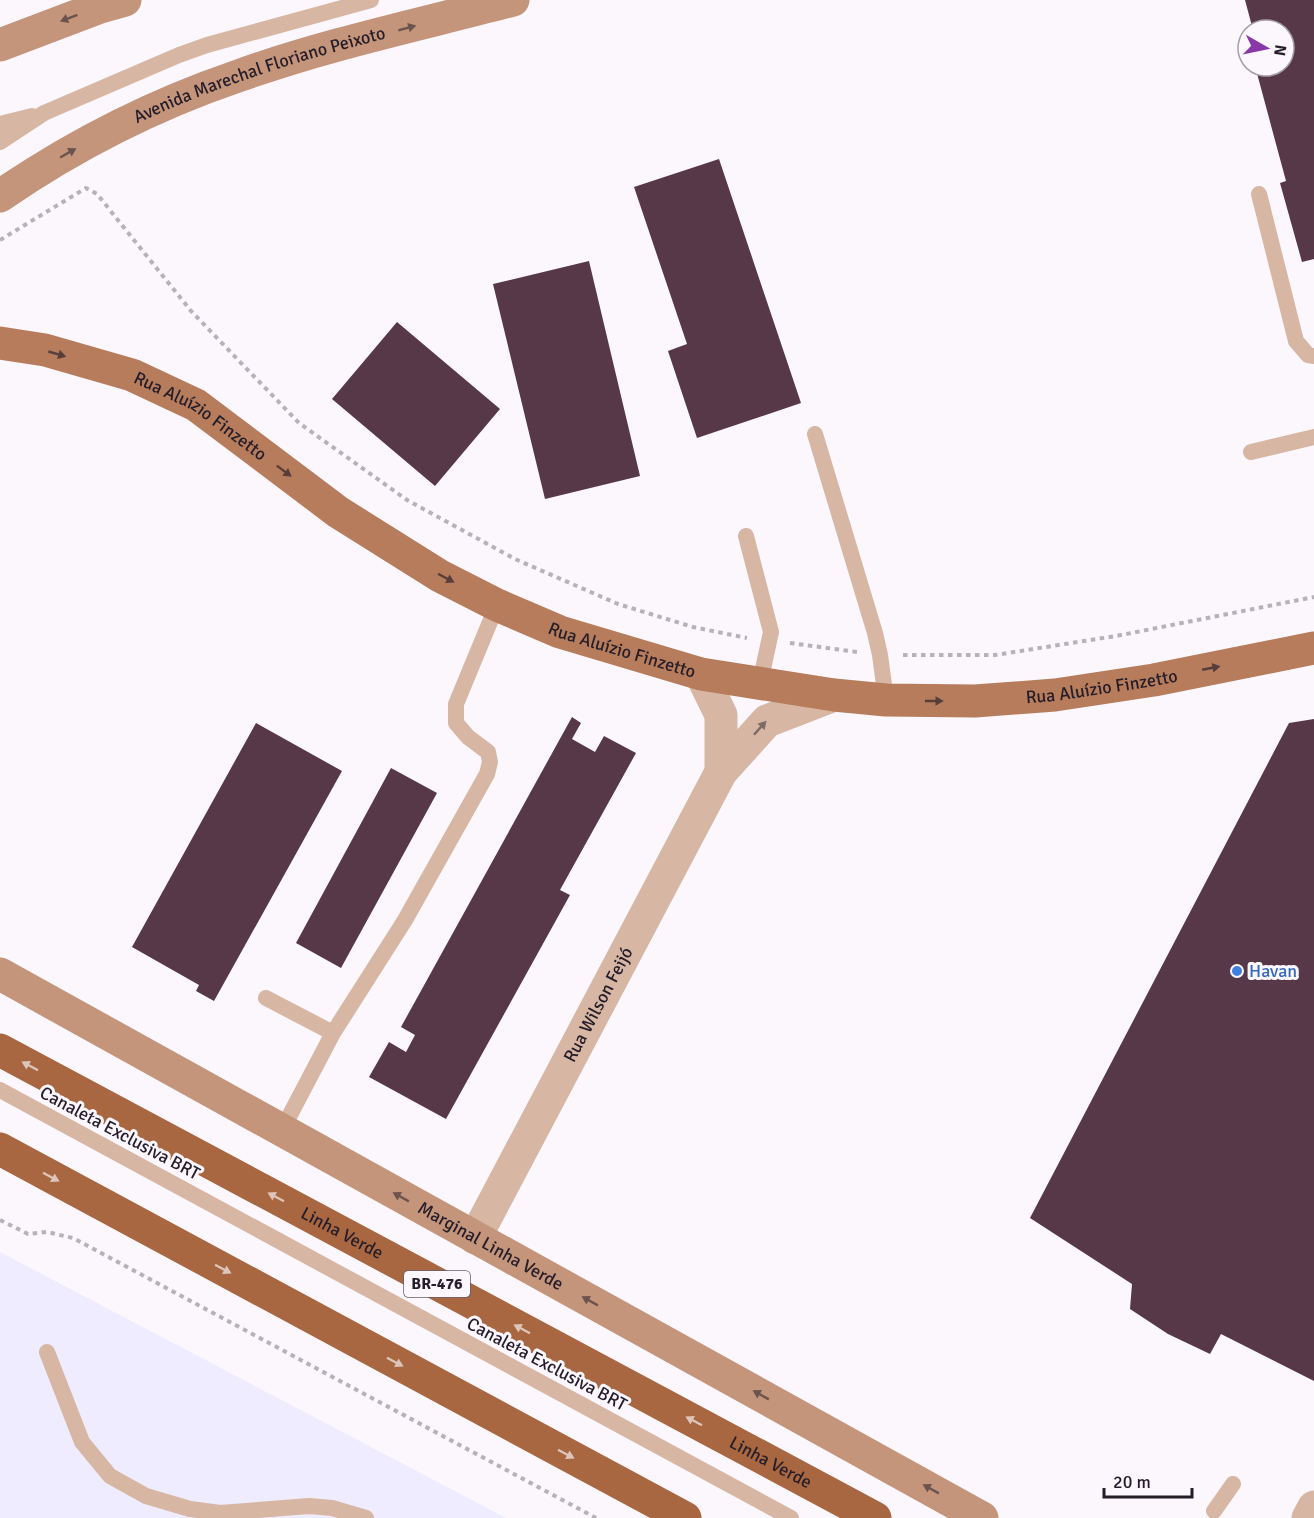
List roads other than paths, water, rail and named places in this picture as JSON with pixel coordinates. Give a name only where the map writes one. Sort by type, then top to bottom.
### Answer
[{"type":"highway","name":"Linha Verde","points":[[0,1050],[875,1518]]},
{"type":"highway","points":[[1,1151],[685,1518]]},
{"type":"main road","name":"Avenida Marechal Floriano Peixoto","points":[[6,191],[102,134],[150,110],[238,76],[286,60],[513,0]]},
{"type":"main road","points":[[0,45],[108,2]]},
{"type":"main road","name":"Rua Aluízio Finzetto","points":[[0,343],[45,350],[132,375],[196,405],[338,512],[440,576],[497,605],[560,632],[700,674],[834,695],[886,700],[975,701],[1055,695],[1154,680],[1314,648]]},
{"type":"main road","name":"Marginal Linha Verde","points":[[0,974],[982,1518]]},
{"type":"street","name":"Rua Wilson Feijó","points":[[700,674],[721,715],[721,772]]},
{"type":"street","name":"Rua Wilson Feijó","points":[[475,1238],[721,772],[767,721],[834,695]]},
{"type":"street","points":[[1308,1518],[1314,1508]]},
{"type":"lane","points":[[0,124],[44,113],[207,45],[371,0]]},
{"type":"lane","points":[[0,142],[44,113]]},
{"type":"lane","points":[[1259,194],[1296,341],[1308,356],[1314,357]]},
{"type":"lane","points":[[815,434],[880,655],[886,700]]},
{"type":"lane","points":[[1251,452],[1314,436]]},
{"type":"lane","points":[[746,536],[771,632],[760,683]]},
{"type":"lane","points":[[282,1130],[333,1033],[405,920],[487,774],[490,762],[488,752],[468,737],[456,723],[456,704],[497,605]]},
{"type":"lane","points":[[266,998],[333,1033]]},
{"type":"lane","name":"Canaleta Exclusiva BRT","points":[[0,1090],[791,1518]]},
{"type":"lane","points":[[47,1352],[82,1443],[110,1476],[146,1496],[190,1509],[220,1513],[309,1506],[332,1508],[366,1518]]},
{"type":"lane","points":[[1214,1511],[1233,1484]]},
{"type":"place","name":"Havan","points":[[1237,971]]}]
